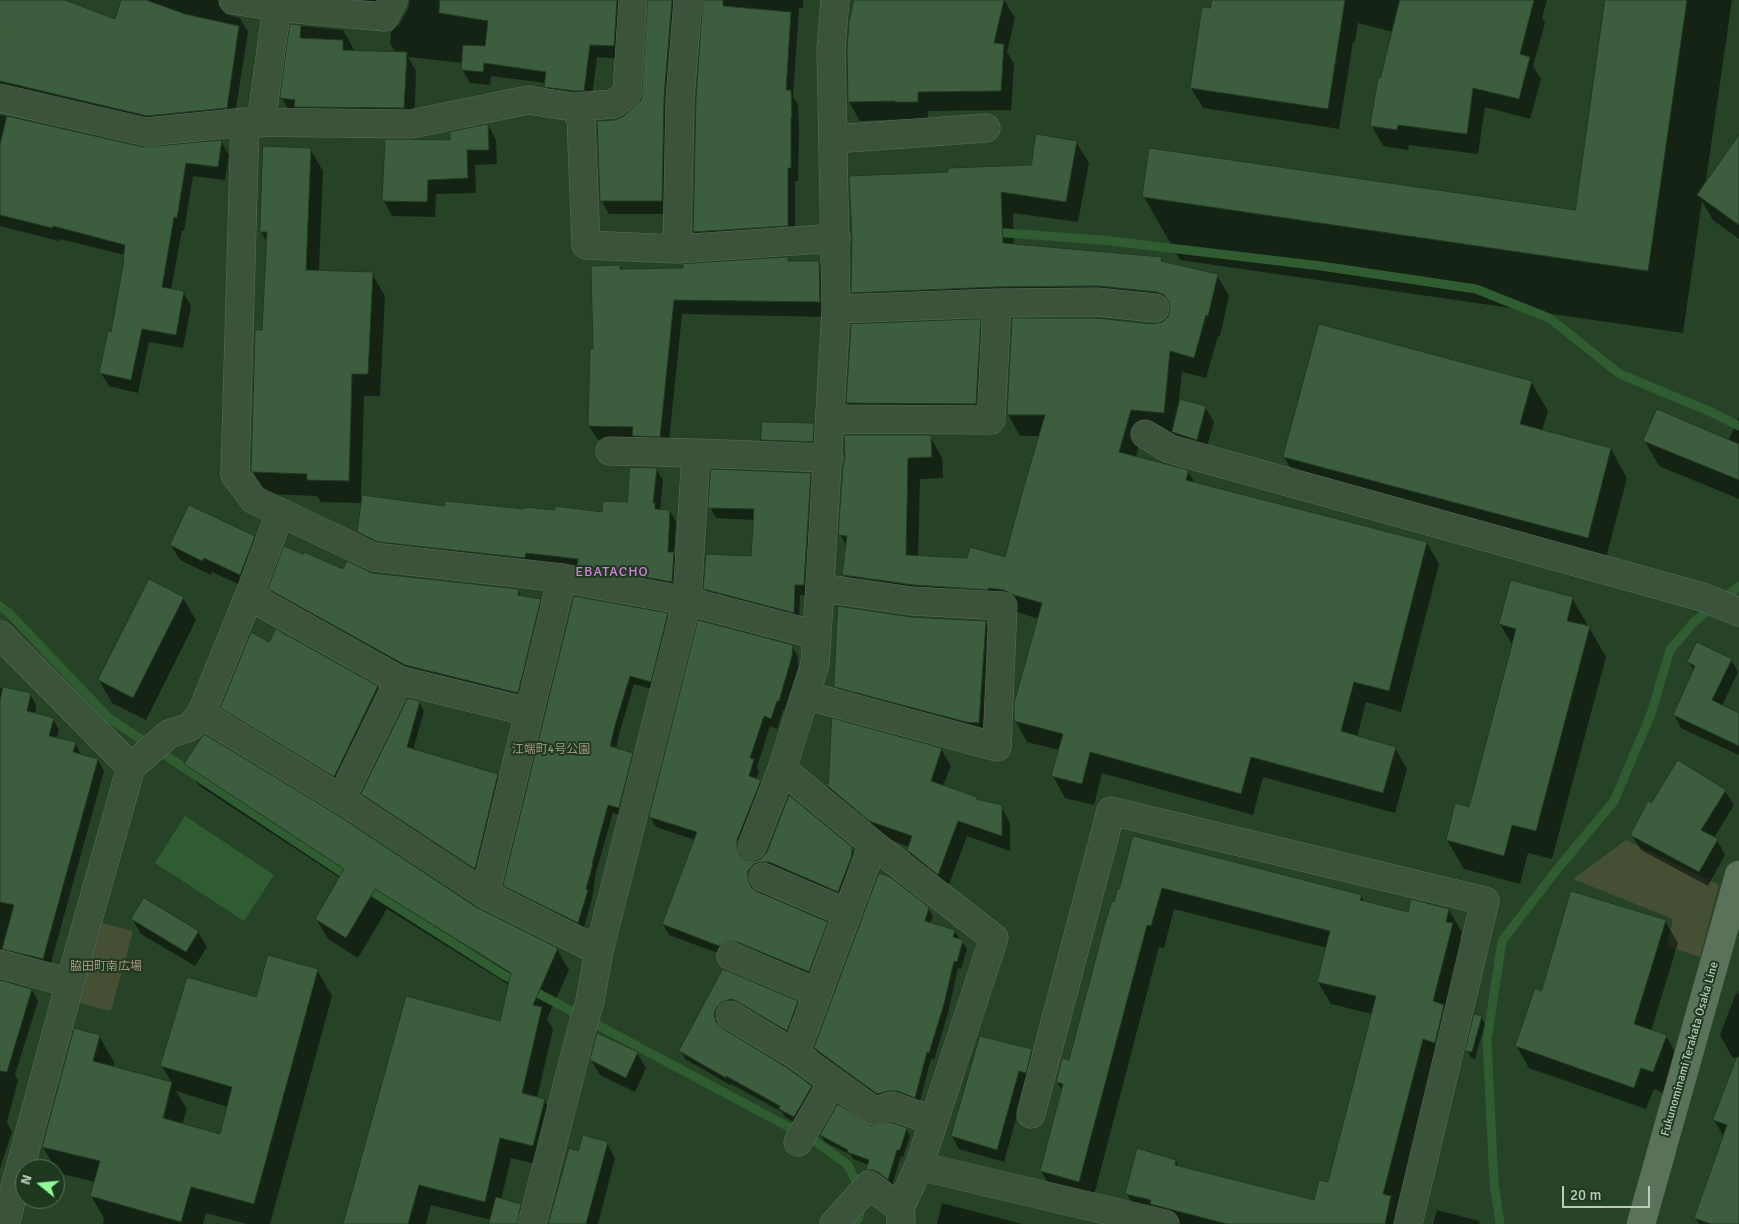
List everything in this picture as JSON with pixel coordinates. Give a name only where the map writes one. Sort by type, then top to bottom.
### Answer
[{"type":"main road","name":"Fukunominami Terakata Osaka Line","points":[[1641,1224],[1739,875]]},
{"type":"street","points":[[233,0],[277,7],[384,17],[393,0]]},
{"type":"street","points":[[0,98],[146,132],[253,123],[411,124],[528,100],[572,107],[614,104],[627,93],[633,0]]},
{"type":"street","points":[[677,250],[680,98],[688,0]]},
{"type":"street","points":[[752,846],[782,769],[815,664],[831,419],[836,309],[831,48],[835,0]]},
{"type":"street","points":[[277,7],[253,123],[236,475],[254,500],[374,557],[562,578],[687,601],[817,635]]},
{"type":"street","points":[[572,107],[581,118],[586,245],[677,250],[836,238]]},
{"type":"street","points":[[834,139],[986,128]]},
{"type":"street","points":[[836,309],[997,303],[1097,302],[1155,308]]},
{"type":"street","points":[[831,419],[991,420],[997,303]]},
{"type":"street","points":[[1145,434],[1170,449],[1702,597],[1734,610]]},
{"type":"street","points":[[610,450],[828,458]]},
{"type":"street","points":[[532,1224],[590,1001],[598,951],[687,601],[696,453]]},
{"type":"street","points":[[5,1224],[70,983],[135,764],[169,734],[190,727],[201,714],[249,596],[280,513]]},
{"type":"street","points":[[485,894],[562,578]]},
{"type":"street","points":[[805,695],[997,747],[1003,606],[912,601],[821,588]]},
{"type":"street","points":[[249,596],[400,680],[529,712]]},
{"type":"street","points":[[1,639],[135,764]]},
{"type":"street","points":[[341,799],[400,680]]},
{"type":"street","points":[[201,714],[341,799],[485,894],[598,951]]},
{"type":"street","points":[[782,769],[872,844],[994,938],[901,1216],[869,1185],[834,1224]]},
{"type":"street","points":[[1031,1114],[1111,811],[1485,901],[1408,1224]]},
{"type":"street","points":[[795,1054],[872,844]]},
{"type":"street","points":[[762,877],[847,914]]},
{"type":"street","points":[[731,956],[818,993]]},
{"type":"street","points":[[0,964],[70,983]]},
{"type":"street","points":[[730,1015],[795,1054],[874,1110],[892,1106],[934,1120]]},
{"type":"street","points":[[802,1135],[832,1081]]},
{"type":"street","points":[[919,1166],[1165,1224]]},
{"type":"green space","points":[[1626,840],[1719,885],[1700,957],[1667,946],[1673,919],[1573,879]]},
{"type":"green space","name":"脇田町南広場","points":[[101,923],[133,931],[111,1011],[79,1003]]},
{"type":"shaded area","points":[[185,816],[274,875],[244,921],[155,863]]},
{"type":"building","points":[[0,0],[65,0],[115,19],[121,0],[146,0],[185,14],[239,26],[227,108],[147,116],[0,81]]},
{"type":"building","points":[[440,0],[617,0],[614,46],[590,45],[584,91],[544,87],[546,72],[484,63],[483,72],[461,70],[463,45],[485,46],[488,21],[439,13]]},
{"type":"building","points":[[648,0],[672,0],[664,98],[662,201],[600,201],[597,121],[615,120],[624,116],[641,100]]},
{"type":"building","points":[[703,0],[723,0],[723,6],[791,12],[786,90],[791,90],[792,117],[791,168],[788,168],[788,226],[693,232],[696,99]]},
{"type":"building","points":[[854,0],[1004,0],[994,43],[1004,44],[1001,91],[918,92],[918,102],[848,102],[847,48],[849,23]]},
{"type":"building","points":[[1212,0],[1345,0],[1328,109],[1190,88],[1202,7],[1210,8]]},
{"type":"building","points":[[1400,0],[1534,0],[1520,54],[1530,57],[1519,99],[1473,88],[1467,134],[1398,125],[1397,130],[1370,126],[1378,78],[1380,78]]},
{"type":"building","points":[[1605,0],[1687,0],[1648,271],[1142,197],[1149,148],[1575,210]]},
{"type":"building","points":[[290,24],[301,25],[300,38],[343,40],[343,50],[407,52],[404,108],[294,107],[295,100],[280,98]]},
{"type":"building","points":[[7,116],[143,147],[222,140],[218,167],[186,163],[177,218],[174,217],[162,287],[184,291],[176,335],[142,329],[131,380],[99,373],[108,331],[111,332],[125,245],[53,226],[52,228],[0,215],[0,145]]},
{"type":"building","points":[[488,124],[489,150],[467,150],[468,178],[428,180],[427,202],[382,201],[385,139],[450,140],[450,132]]},
{"type":"building","points":[[1036,134],[1077,141],[1066,202],[1001,192],[1003,243],[1162,257],[1161,261],[1218,274],[1208,316],[1206,315],[1194,358],[1170,351],[1164,413],[1131,410],[1119,452],[1189,470],[1186,480],[1427,542],[1389,691],[1354,682],[1341,731],[1396,747],[1383,793],[1251,757],[1241,794],[1090,752],[1082,784],[1051,776],[1063,734],[1014,721],[1014,703],[1042,603],[1004,590],[914,585],[842,575],[847,536],[838,535],[845,459],[844,435],[931,435],[932,457],[908,458],[906,555],[967,558],[970,547],[1005,557],[1045,415],[1007,415],[1012,318],[1096,318],[1153,324],[1162,322],[1168,317],[1170,310],[1169,302],[1164,295],[1157,292],[1098,286],[997,287],[851,293],[852,237],[849,176],[948,172],[948,168],[1031,165]]},
{"type":"building","points":[[1739,135],[1739,225],[1697,195]]},
{"type":"building","points":[[263,146],[311,148],[306,270],[373,272],[368,374],[352,374],[349,481],[307,480],[307,474],[252,472],[251,470],[255,330],[262,330],[267,232],[260,232]]},
{"type":"building","points":[[788,257],[788,261],[819,261],[820,302],[674,300],[660,437],[632,436],[633,427],[588,426],[590,349],[593,349],[591,266],[620,265],[620,269],[683,268],[683,264]]},
{"type":"building","points":[[981,319],[976,404],[846,403],[851,324]]},
{"type":"building","points":[[1319,324],[1532,381],[1520,424],[1611,448],[1588,538],[1283,457]]},
{"type":"building","points":[[1180,399],[1206,406],[1197,440],[1172,432]]},
{"type":"building","points":[[1657,409],[1739,444],[1739,480],[1643,441]]},
{"type":"building","points":[[762,422],[814,423],[813,442],[761,440]]},
{"type":"building","points":[[630,467],[657,468],[653,503],[655,503],[655,509],[670,510],[668,552],[674,552],[672,582],[577,565],[578,559],[526,553],[525,558],[378,542],[357,532],[362,495],[444,506],[445,501],[524,509],[524,507],[555,510],[555,506],[602,512],[603,501],[627,502]]},
{"type":"building","points":[[711,469],[811,473],[804,585],[795,585],[794,613],[703,589],[706,554],[751,556],[754,509],[708,508]]},
{"type":"building","points":[[189,505],[255,536],[240,575],[204,558],[202,561],[170,545]]},
{"type":"building","points":[[284,546],[303,554],[304,552],[343,569],[347,561],[372,573],[519,589],[518,595],[541,599],[518,693],[405,665],[268,589]]},
{"type":"building","points":[[149,579],[184,597],[133,698],[98,680]]},
{"type":"building","points":[[1511,580],[1573,597],[1567,621],[1590,626],[1536,831],[1512,825],[1504,856],[1446,840],[1455,803],[1469,807],[1516,629],[1499,624]]},
{"type":"building","points":[[574,596],[668,613],[651,682],[630,676],[616,722],[610,746],[633,753],[619,808],[608,805],[586,889],[588,890],[578,923],[503,886]]},
{"type":"building","points":[[838,606],[911,617],[986,621],[979,723],[966,722],[834,687]]},
{"type":"building","points":[[698,620],[793,645],[792,656],[779,701],[777,701],[771,719],[764,716],[750,758],[754,759],[749,776],[761,780],[737,840],[737,848],[740,855],[746,860],[755,861],[762,858],[767,852],[789,795],[852,847],[852,855],[838,892],[769,862],[754,864],[748,871],[751,887],[756,891],[828,922],[809,972],[737,942],[729,941],[719,946],[662,924],[697,832],[649,817]]},
{"type":"building","points":[[276,629],[378,686],[334,777],[220,708],[251,632],[269,642]]},
{"type":"building","points":[[1697,642],[1732,659],[1712,700],[1739,713],[1739,746],[1673,715],[1695,666],[1687,662]]},
{"type":"building","points":[[3,687],[31,693],[27,711],[54,718],[49,736],[76,742],[73,752],[98,759],[43,959],[2,949],[14,905],[0,902],[0,701]]},
{"type":"building","points":[[408,698],[420,701],[407,747],[498,774],[475,869],[361,794]]},
{"type":"building","points":[[832,718],[942,748],[931,781],[977,797],[976,799],[1002,805],[1002,836],[958,821],[938,875],[907,850],[912,836],[869,821],[824,783],[828,784]]},
{"type":"building","points":[[204,734],[333,812],[476,907],[558,948],[533,1005],[542,1007],[522,1093],[545,1099],[533,1146],[500,1138],[485,1202],[419,1185],[408,1224],[343,1224],[406,996],[500,1021],[511,973],[375,889],[346,938],[315,919],[344,869],[184,764]]},
{"type":"building","points":[[1678,760],[1726,790],[1701,830],[1718,839],[1699,872],[1630,835],[1648,801],[1651,803]]},
{"type":"building","points":[[1133,836],[1362,895],[1360,900],[1408,912],[1411,899],[1449,909],[1446,922],[1453,923],[1433,1001],[1444,1005],[1435,1043],[1423,1039],[1383,1194],[1391,1196],[1385,1224],[1227,1224],[1150,1204],[1151,1200],[1125,1194],[1137,1148],[1176,1160],[1175,1165],[1314,1200],[1319,1180],[1328,1182],[1376,996],[1317,982],[1330,931],[1162,888],[1151,926],[1147,925],[1079,1182],[1040,1171],[1063,1084],[1056,1082],[1062,1058],[1069,1060],[1105,923],[1112,901],[1114,902],[1119,889]]},
{"type":"building","points":[[879,873],[890,877],[929,907],[925,921],[955,930],[953,937],[963,940],[957,962],[954,961],[944,1004],[929,1053],[927,1052],[915,1098],[897,1091],[877,1094],[814,1048]]},
{"type":"building","points":[[1571,891],[1666,920],[1634,1024],[1667,1035],[1653,1072],[1641,1068],[1634,1088],[1515,1046],[1535,988],[1541,991]]},
{"type":"building","points":[[144,898],[199,931],[186,952],[131,919]]},
{"type":"building","points":[[268,955],[318,969],[254,1204],[191,1187],[181,1222],[90,1196],[100,1161],[42,1147],[74,1028],[100,1035],[93,1061],[172,1082],[163,1118],[220,1134],[232,1087],[160,1066],[187,977],[256,997]]},
{"type":"building","points":[[723,969],[798,1001],[787,1031],[731,999],[722,1002],[714,1014],[716,1022],[722,1028],[786,1067],[812,1086],[794,1117],[779,1109],[780,1106],[679,1051]]},
{"type":"building","points":[[0,980],[32,989],[7,1072],[0,1071]]},
{"type":"building","points":[[1474,1014],[1482,1016],[1472,1052],[1465,1051]]},
{"type":"building","points":[[597,1033],[638,1052],[626,1078],[590,1060]]},
{"type":"building","points":[[980,1036],[1032,1049],[1026,1073],[1019,1071],[997,1150],[951,1136]]},
{"type":"building","points":[[1737,1057],[1739,1057],[1739,1224],[1711,1224],[1694,1218],[1727,1125],[1713,1120]]},
{"type":"building","points":[[838,1104],[871,1126],[891,1122],[907,1128],[900,1150],[897,1150],[888,1180],[878,1172],[866,1170],[869,1160],[847,1152],[848,1150],[820,1135]]},
{"type":"building","points":[[583,1135],[608,1142],[586,1224],[548,1224],[569,1148],[578,1151]]},
{"type":"building","points":[[496,1197],[521,1204],[517,1224],[489,1224]]},
{"type":"waterway","points":[[992,232],[1102,240],[1321,266],[1476,289],[1549,318],[1620,374],[1711,412],[1739,426]]},
{"type":"waterway","points":[[1500,1224],[1494,1183],[1487,1040],[1502,941],[1555,872],[1614,801],[1651,714],[1670,650],[1694,622],[1739,586]]},
{"type":"waterway","points":[[0,606],[9,613],[109,718],[352,879]]},
{"type":"waterway","points":[[365,887],[502,974],[815,1141],[848,1165],[860,1191]]},
{"type":"waterway","points":[[854,1224],[859,1218],[860,1206]]},
{"type":"district","name":"EBATACHO","points":[[612,572]]},
{"type":"park label","name":"江端町4号公園","points":[[551,750]]}]
